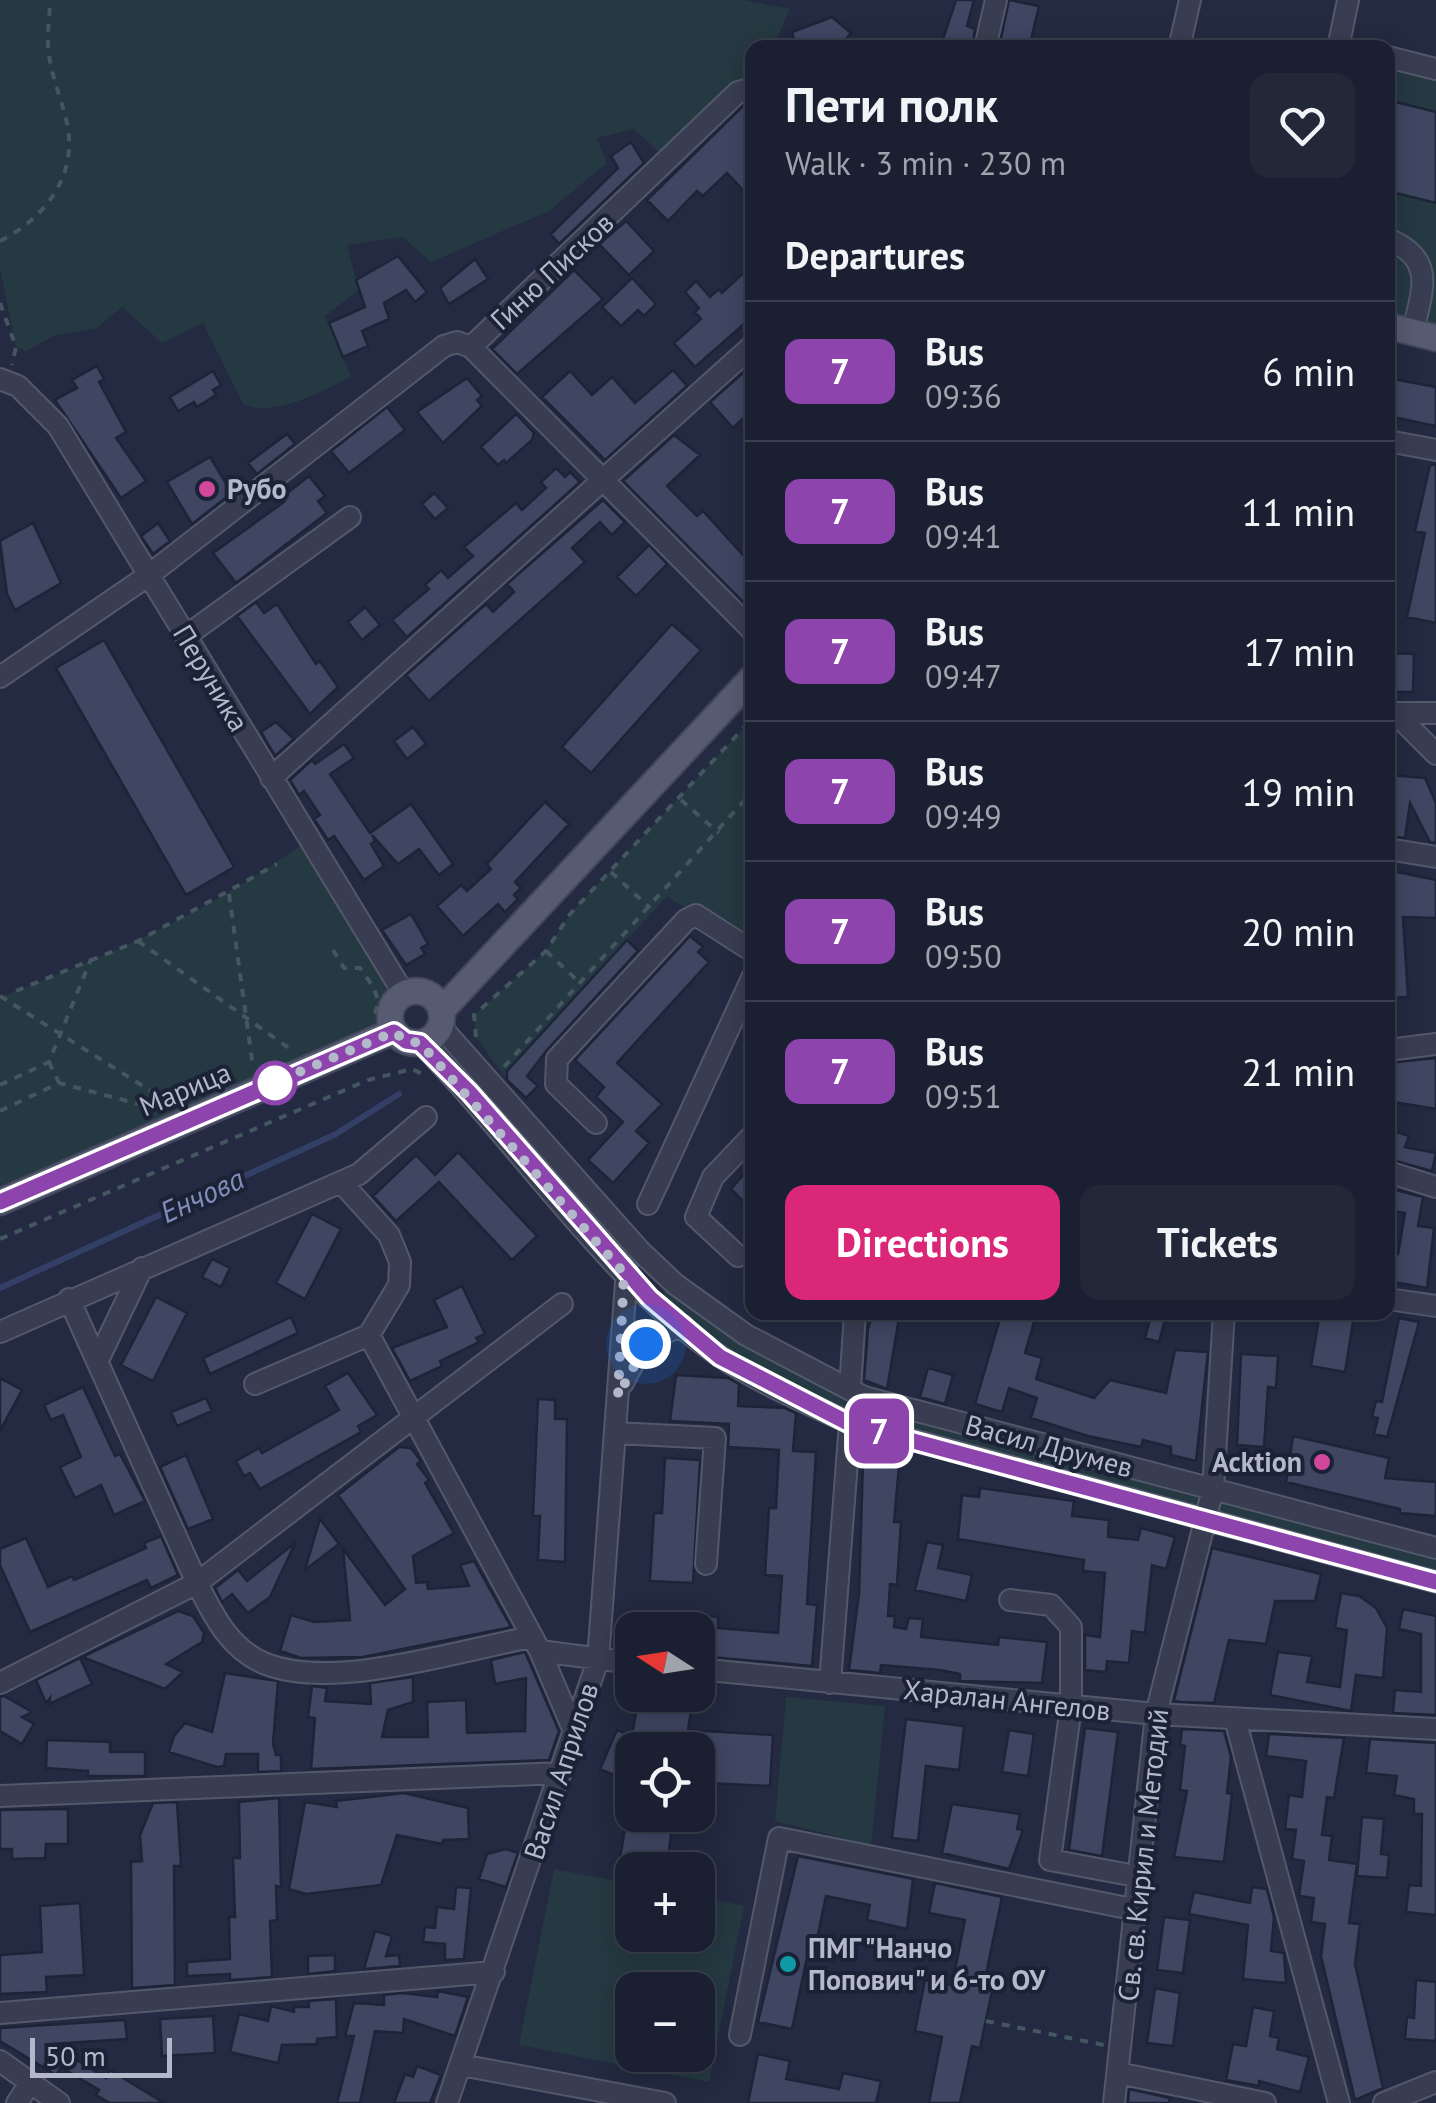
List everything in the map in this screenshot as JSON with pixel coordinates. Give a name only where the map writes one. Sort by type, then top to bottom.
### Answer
[{"type":"main road","points":[[433,1019],[418,991],[404,994],[391,1011],[394,1032],[406,1041],[433,1019],[745,686]]},
{"type":"main road","name":"Марица","points":[[0,1202],[394,1032]]},
{"type":"street","points":[[987,40],[996,0]]},
{"type":"street","points":[[1181,40],[1190,0]]},
{"type":"street","points":[[1343,40],[1348,0]]},
{"type":"street","points":[[1395,59],[1436,69]]},
{"type":"street","name":"Гиню Писков","points":[[0,677],[149,575],[444,346],[456,342],[470,348],[738,92],[745,90]]},
{"type":"street","points":[[1395,242],[1407,246],[1421,260],[1425,277],[1406,332]]},
{"type":"street","points":[[470,348],[745,623]]},
{"type":"street","points":[[271,778],[745,352]]},
{"type":"street","name":"Перуника","points":[[5,381],[58,426],[404,994]]},
{"type":"street","points":[[1395,442],[1436,450]]},
{"type":"street","points":[[186,636],[350,518]]},
{"type":"street","points":[[1395,713],[1436,713]]},
{"type":"street","points":[[1395,716],[1435,745]]},
{"type":"street","points":[[1395,850],[1436,857]]},
{"type":"street","points":[[596,1123],[556,1084],[557,1058],[686,920],[696,916],[745,947]]},
{"type":"street","points":[[648,1204],[745,993]]},
{"type":"street","name":"Васил Друмев","points":[[433,1019],[640,1251],[675,1284],[746,1335],[864,1397],[1436,1548]]},
{"type":"street","name":"Васил Друмев","points":[[433,1019],[624,1273],[720,1357],[850,1424],[1436,1582]]},
{"type":"street","points":[[1395,1049],[1436,1044]]},
{"type":"street","points":[[0,1332],[359,1174],[426,1117]]},
{"type":"street","points":[[738,1256],[696,1218],[713,1177],[745,1143]]},
{"type":"street","points":[[1395,1174],[1436,1187]]},
{"type":"street","points":[[254,1384],[369,1335],[399,1286],[400,1262],[389,1235],[341,1182]]},
{"type":"street","points":[[624,1273],[640,1251]]},
{"type":"street","points":[[98,1360],[142,1268]]},
{"type":"street","name":"Васил Априлов","points":[[447,2103],[598,1660],[624,1273]]},
{"type":"street","points":[[69,1299],[217,1623],[233,1642],[265,1664],[301,1671],[409,1662],[536,1644],[615,1662]]},
{"type":"street","points":[[1395,1301],[1436,1306]]},
{"type":"street","points":[[0,1683],[197,1584],[562,1304]]},
{"type":"street","points":[[850,1389],[854,1320]]},
{"type":"street","name":"Св. св. Кирил и Методий","points":[[1114,2103],[1156,1714],[1213,1489],[1224,1320]]},
{"type":"street","points":[[618,1396],[646,1344],[661,1332],[683,1326]]},
{"type":"street","points":[[369,1335],[536,1644],[574,1731]]},
{"type":"street","points":[[830,1682],[850,1424]]},
{"type":"street","points":[[615,1433],[715,1438],[706,1564]]},
{"type":"street","points":[[1010,1600],[1051,1605],[1064,1614],[1071,1627],[1071,1706],[1050,1860],[1141,1877]]},
{"type":"street","name":"Харалан Ангелов","points":[[715,1672],[1156,1714],[1436,1729]]},
{"type":"street","points":[[1236,1719],[1339,2103]]},
{"type":"street","points":[[0,1796],[205,1791],[561,1772]]},
{"type":"street","points":[[740,2036],[779,1838],[1137,1910]]},
{"type":"street","points":[[0,2014],[494,1972]]},
{"type":"street","points":[[0,2061],[59,2103]]},
{"type":"street","points":[[461,2065],[665,2103]]},
{"type":"street","points":[[1118,2073],[1265,2103]]},
{"type":"street","points":[[1384,2103],[1436,2082]]},
{"type":"street","points":[[17,2103],[30,2083]]},
{"type":"path","points":[[0,241],[36,219],[50,204],[66,158],[69,138],[48,52],[50,0]]},
{"type":"path","points":[[0,302],[16,346],[5,381]]},
{"type":"path","points":[[679,798],[718,832]]},
{"type":"path","points":[[490,1081],[745,800]]},
{"type":"path","points":[[16,990],[138,940],[229,894],[277,864]]},
{"type":"path","points":[[612,872],[650,908]]},
{"type":"path","points":[[229,894],[253,1067]]},
{"type":"path","points":[[138,940],[293,1051]]},
{"type":"path","points":[[333,950],[344,968],[360,968],[377,994],[378,1008],[369,1022]]},
{"type":"path","points":[[546,951],[580,983]]},
{"type":"path","points":[[0,1085],[49,1062],[91,959]]},
{"type":"path","points":[[0,996],[172,1104]]},
{"type":"path","points":[[49,1062],[60,1082]]},
{"type":"path","points":[[0,1111],[60,1082],[158,1110]]},
{"type":"path","points":[[986,2021],[1111,2046]]},
{"type":"shaded area","points":[[0,0],[743,0],[790,9],[776,40],[745,40],[745,94],[669,161],[634,129],[597,138],[607,163],[549,211],[431,262],[402,237],[347,245],[359,290],[325,316],[351,376],[283,406],[243,404],[203,323],[162,343],[122,307],[97,328],[54,336],[26,351],[16,347],[0,268]]},
{"type":"shaded area","points":[[1395,59],[1436,69],[1436,338],[1395,328]]},
{"type":"shaded area","points":[[745,726],[745,946],[667,896],[507,1071],[507,1080],[476,1037],[474,1015],[546,951],[570,914]]},
{"type":"shaded area","points":[[309,839],[404,994],[391,1011],[394,1031],[0,1197],[0,997],[160,929],[236,887]]},
{"type":"shaded area","points":[[666,1291],[864,1397],[1436,1548],[1436,1582],[850,1423],[683,1326],[663,1294]]},
{"type":"shaded area","points":[[786,1697],[885,1706],[871,1845],[775,1821]]},
{"type":"shaded area","points":[[554,1869],[615,1881],[615,1952],[715,1952],[715,1900],[744,1906],[715,2052],[715,1972],[615,1972],[615,2064],[519,2045]]},
{"type":"shaded area","points":[[658,2072],[711,2072],[709,2082]]},
{"type":"building","points":[[956,0],[974,0],[967,26],[975,29],[973,40],[943,40]]},
{"type":"building","points":[[1009,0],[1039,6],[1031,40],[1001,40]]},
{"type":"building","points":[[832,17],[851,33],[845,40],[794,40],[792,32]]},
{"type":"building","points":[[1396,102],[1436,112],[1436,203],[1395,193]]},
{"type":"building","points":[[744,105],[745,190],[727,173],[703,196],[697,191],[668,221],[647,200]]},
{"type":"building","points":[[631,142],[644,163],[559,244],[551,234],[618,168],[611,156]]},
{"type":"building","points":[[626,221],[654,251],[629,275],[599,244]]},
{"type":"building","points":[[398,256],[427,292],[415,302],[406,290],[384,303],[389,319],[362,331],[368,346],[343,357],[329,323],[365,307],[356,280]]},
{"type":"building","points":[[475,259],[488,279],[449,304],[440,288]]},
{"type":"building","points":[[574,270],[603,299],[517,374],[492,349]]},
{"type":"building","points":[[745,272],[745,323],[695,367],[674,343],[701,319],[695,312],[699,308],[685,292],[696,281],[710,297],[719,289],[722,293]]},
{"type":"building","points":[[632,278],[656,304],[644,316],[638,310],[621,326],[602,307]]},
{"type":"building","points":[[97,366],[104,379],[99,382],[126,432],[116,438],[146,481],[121,498],[55,400],[77,388],[72,380]]},
{"type":"building","points":[[673,370],[687,386],[605,460],[542,397],[570,371],[592,395],[612,377],[635,403]]},
{"type":"building","points":[[213,371],[221,385],[213,390],[216,395],[197,407],[194,402],[178,411],[170,397]]},
{"type":"building","points":[[745,371],[745,417],[733,428],[710,402]]},
{"type":"building","points":[[467,378],[482,396],[477,400],[482,406],[443,443],[417,412]]},
{"type":"building","points":[[1395,379],[1436,387],[1436,426],[1395,417]]},
{"type":"building","points":[[387,407],[405,430],[349,473],[331,451]]},
{"type":"building","points":[[516,414],[534,433],[532,440],[506,463],[504,460],[498,465],[481,447]]},
{"type":"building","points":[[287,434],[295,444],[257,474],[248,463]]},
{"type":"building","points":[[674,435],[700,455],[667,486],[697,516],[703,511],[745,557],[745,604],[623,481]]},
{"type":"building","name":"Рубо","points":[[210,457],[232,493],[192,524],[167,482]]},
{"type":"building","points":[[1430,465],[1436,465],[1436,623],[1407,617],[1425,533],[1415,531]]},
{"type":"building","points":[[556,468],[565,477],[570,472],[580,482],[407,637],[392,620],[429,589],[425,585],[441,570],[448,578],[473,556],[464,547],[516,503],[522,510],[546,488],[541,482]]},
{"type":"building","points":[[309,476],[325,496],[318,501],[327,513],[236,583],[213,553],[284,502],[281,498]]},
{"type":"building","points":[[434,493],[448,508],[435,519],[422,504]]},
{"type":"building","points":[[603,500],[625,522],[612,535],[600,522],[572,548],[585,562],[429,701],[406,675],[486,604],[493,612],[514,592],[507,584]]},
{"type":"building","points":[[33,523],[61,583],[15,610],[7,594],[0,541]]},
{"type":"building","points":[[158,523],[170,541],[153,554],[141,536]]},
{"type":"building","points":[[649,545],[667,564],[636,596],[617,577]]},
{"type":"building","points":[[256,602],[264,613],[277,604],[316,664],[320,661],[338,687],[310,714],[237,616]]},
{"type":"building","points":[[365,607],[380,625],[362,640],[348,622]]},
{"type":"building","points":[[672,624],[701,650],[591,773],[562,747]]},
{"type":"building","points":[[104,640],[234,867],[186,895],[56,668]]},
{"type":"building","points":[[1395,653],[1414,654],[1413,692],[1395,692]]},
{"type":"building","points":[[276,722],[294,739],[275,756],[261,732]]},
{"type":"building","points":[[413,727],[426,744],[407,759],[394,741]]},
{"type":"building","points":[[344,744],[354,758],[330,774],[370,833],[411,804],[453,864],[439,875],[419,849],[398,864],[372,835],[375,841],[371,844],[384,866],[364,880],[334,836],[328,840],[314,819],[320,815],[304,791],[299,795],[290,780],[312,760],[315,764]]},
{"type":"building","points":[[1395,776],[1425,778],[1436,803],[1436,843],[1430,842],[1410,803],[1405,838],[1395,837]]},
{"type":"building","points":[[545,802],[569,824],[515,882],[521,888],[514,895],[518,899],[505,912],[498,904],[463,936],[437,906],[461,885],[467,891],[491,869],[487,864]]},
{"type":"building","points":[[1395,872],[1436,880],[1436,918],[1403,917],[1408,997],[1395,998]]},
{"type":"building","points":[[411,914],[428,944],[421,948],[425,954],[406,965],[382,930]]},
{"type":"building","points":[[690,936],[703,947],[698,952],[709,962],[617,1063],[662,1104],[636,1131],[649,1143],[613,1183],[588,1160],[623,1122],[596,1097],[604,1087],[575,1060]]},
{"type":"building","points":[[627,940],[638,951],[527,1076],[538,1086],[526,1098],[507,1080],[507,1071]]},
{"type":"building","points":[[1436,1058],[1436,1109],[1395,1102],[1395,1062]]},
{"type":"building","points":[[1395,1131],[1409,1136],[1405,1147],[1436,1153],[1432,1171],[1395,1161]]},
{"type":"building","points":[[458,1152],[537,1236],[512,1260],[439,1182],[396,1221],[373,1196],[416,1155],[435,1175]]},
{"type":"building","points":[[745,1173],[743,1201],[731,1189]]},
{"type":"building","points":[[1395,1190],[1423,1197],[1418,1226],[1434,1228],[1427,1288],[1395,1282],[1395,1253],[1398,1254],[1405,1213],[1395,1211]]},
{"type":"building","points":[[312,1214],[341,1229],[305,1299],[276,1283]]},
{"type":"building","points":[[212,1259],[230,1268],[221,1287],[202,1277]]},
{"type":"building","points":[[462,1286],[485,1334],[476,1338],[479,1342],[440,1361],[442,1366],[410,1381],[392,1348],[447,1327],[434,1300]]},
{"type":"building","points":[[156,1297],[187,1313],[153,1381],[121,1365]]},
{"type":"building","points":[[291,1317],[298,1333],[210,1374],[203,1358]]},
{"type":"building","points":[[1399,1318],[1419,1322],[1387,1437],[1374,1434],[1378,1418],[1372,1417],[1376,1401],[1382,1402]]},
{"type":"building","points":[[871,1320],[899,1320],[887,1389],[864,1380]]},
{"type":"building","points":[[1000,1320],[1035,1320],[1025,1353],[1042,1358],[1036,1379],[1094,1398],[1110,1380],[1166,1393],[1175,1350],[1208,1352],[1196,1461],[1171,1455],[1171,1447],[1143,1440],[1141,1447],[1031,1418],[1037,1398],[1009,1388],[1002,1412],[975,1404]]},
{"type":"building","points":[[1150,1320],[1165,1320],[1159,1342],[1145,1338]]},
{"type":"building","points":[[1319,1320],[1353,1320],[1345,1372],[1311,1366]]},
{"type":"building","points":[[1241,1354],[1278,1356],[1276,1388],[1268,1387],[1264,1447],[1237,1445]]},
{"type":"building","points":[[928,1368],[953,1375],[945,1404],[920,1397]]},
{"type":"building","points":[[348,1373],[377,1415],[358,1426],[361,1432],[260,1489],[250,1473],[244,1476],[236,1461],[259,1448],[262,1453],[339,1410],[325,1386]]},
{"type":"building","points":[[676,1375],[728,1378],[739,1384],[738,1406],[785,1408],[796,1413],[793,1451],[816,1452],[807,1604],[817,1605],[812,1666],[715,1657],[715,1617],[718,1628],[778,1633],[782,1576],[765,1575],[769,1508],[776,1508],[779,1450],[728,1447],[729,1424],[670,1421]]},
{"type":"building","points":[[0,1378],[22,1390],[0,1431]]},
{"type":"building","points":[[83,1387],[115,1456],[120,1454],[145,1501],[114,1515],[101,1485],[75,1498],[60,1467],[81,1457],[63,1415],[51,1420],[44,1405]]},
{"type":"building","points":[[206,1398],[212,1411],[177,1426],[171,1412]]},
{"type":"building","points":[[538,1399],[555,1400],[555,1419],[567,1419],[565,1562],[538,1560],[540,1516],[533,1516]]},
{"type":"building","points":[[1293,1436],[1389,1458],[1385,1478],[1436,1482],[1436,1516],[1400,1513],[1400,1509],[1286,1482]]},
{"type":"building","points":[[399,1447],[411,1448],[421,1461],[417,1464],[429,1480],[425,1483],[454,1533],[413,1556],[416,1583],[427,1582],[428,1589],[469,1586],[460,1565],[474,1561],[511,1627],[363,1657],[301,1658],[280,1651],[291,1615],[314,1622],[350,1620],[343,1549],[385,1605],[405,1589],[338,1495]]},
{"type":"building","points":[[885,1453],[900,1454],[894,1522],[901,1522],[897,1585],[890,1584],[888,1616],[895,1616],[894,1627],[906,1629],[909,1618],[923,1619],[921,1637],[998,1645],[999,1637],[1047,1642],[1042,1683],[960,1681],[960,1674],[881,1665],[880,1673],[849,1670],[859,1594],[863,1463],[884,1465]]},
{"type":"building","points":[[186,1455],[213,1519],[188,1529],[160,1467]]},
{"type":"building","points":[[665,1458],[700,1460],[693,1583],[650,1581],[654,1513],[662,1513]]},
{"type":"building","points":[[980,1488],[1074,1501],[1072,1516],[1109,1520],[1108,1537],[1138,1540],[1141,1528],[1175,1537],[1166,1569],[1152,1565],[1145,1633],[1132,1631],[1129,1663],[1107,1661],[1106,1672],[1085,1670],[1085,1635],[1100,1637],[1105,1573],[1083,1571],[1084,1560],[958,1539],[962,1495],[979,1497]]},
{"type":"building","points":[[320,1519],[339,1544],[305,1570]]},
{"type":"building","points":[[161,1536],[178,1575],[151,1588],[147,1580],[30,1632],[0,1565],[0,1549],[26,1538],[48,1587],[72,1576],[74,1580],[146,1548],[144,1543]]},
{"type":"building","points":[[927,1542],[943,1545],[938,1568],[972,1575],[966,1601],[915,1590]]},
{"type":"building","points":[[295,1543],[270,1597],[248,1613],[232,1594],[222,1602],[215,1588],[238,1570],[247,1581]]},
{"type":"building","points":[[1212,1548],[1321,1574],[1315,1601],[1275,1601],[1266,1644],[1229,1640],[1214,1703],[1180,1702],[1174,1700]]},
{"type":"building","points":[[1341,1593],[1359,1596],[1376,1608],[1387,1628],[1383,1678],[1356,1675],[1351,1711],[1270,1695],[1278,1652],[1312,1656],[1307,1682],[1340,1687],[1347,1630],[1335,1628]]},
{"type":"building","points":[[1403,1609],[1436,1616],[1436,1715],[1393,1713],[1395,1690],[1421,1692],[1421,1634],[1399,1629]]},
{"type":"building","points":[[178,1611],[193,1616],[204,1633],[202,1642],[166,1664],[183,1672],[165,1689],[82,1657]]},
{"type":"building","points":[[525,1652],[559,1731],[549,1760],[311,1769],[315,1718],[308,1717],[312,1686],[327,1688],[325,1701],[371,1704],[370,1683],[413,1677],[413,1702],[388,1710],[382,1737],[428,1737],[427,1702],[466,1700],[467,1733],[525,1731],[526,1678],[495,1684],[491,1660]]},
{"type":"building","points":[[80,1658],[92,1684],[49,1704],[50,1698],[46,1703],[36,1680]]},
{"type":"building","points":[[225,1673],[278,1681],[273,1744],[276,1755],[281,1755],[281,1771],[258,1772],[258,1754],[226,1754],[224,1766],[217,1767],[169,1752],[174,1736],[185,1723],[212,1732]]},
{"type":"building","points":[[0,1697],[32,1712],[22,1717],[34,1724],[22,1744],[0,1731]]},
{"type":"building","points":[[636,1712],[691,1712],[688,1730],[773,1735],[770,1786],[715,1783],[715,1732],[633,1732]]},
{"type":"building","points":[[906,1719],[964,1726],[959,1770],[926,1766],[918,1841],[892,1838]]},
{"type":"building","points":[[1085,1728],[1118,1732],[1102,1856],[1069,1850]]},
{"type":"building","points":[[1182,1729],[1224,1731],[1231,1757],[1227,1793],[1232,1794],[1224,1862],[1174,1857],[1187,1791],[1180,1790],[1185,1746],[1180,1745]]},
{"type":"building","points":[[1009,1730],[1034,1734],[1028,1776],[1002,1772]]},
{"type":"building","points":[[1269,1734],[1344,1738],[1334,1798],[1327,1797],[1322,1835],[1332,1836],[1329,1860],[1357,1864],[1349,1923],[1360,1924],[1355,1964],[1383,2088],[1355,2100],[1321,1956],[1325,1924],[1311,1922],[1314,1898],[1299,1896],[1304,1861],[1292,1859],[1296,1830],[1285,1829],[1289,1795],[1302,1797],[1306,1761],[1266,1756]]},
{"type":"building","points":[[615,1735],[615,1776],[600,1769]]},
{"type":"building","points":[[1370,1739],[1436,1743],[1436,1915],[1406,1912],[1409,1885],[1421,1886],[1422,1814],[1414,1814],[1414,1799],[1394,1795],[1397,1776],[1366,1773]]},
{"type":"building","points":[[47,1740],[110,1742],[110,1752],[145,1752],[145,1776],[88,1776],[88,1771],[46,1768]]},
{"type":"building","points":[[404,1793],[468,1808],[469,1839],[443,1840],[442,1844],[397,1835],[381,1885],[306,1894],[289,1889],[305,1802],[337,1807],[336,1801]]},
{"type":"building","points":[[279,1798],[281,1887],[276,1886],[277,1920],[270,1921],[272,1977],[230,1980],[230,1974],[187,1976],[187,1962],[230,1959],[229,1917],[235,1917],[233,1858],[240,1858],[239,1802]]},
{"type":"building","points":[[177,1802],[181,1866],[174,1866],[175,1985],[132,1988],[131,1862],[142,1861],[140,1835],[153,1803]]},
{"type":"building","points":[[952,1804],[1020,1814],[1017,1829],[1023,1830],[1009,1869],[942,1853]]},
{"type":"building","points":[[68,1809],[68,1844],[46,1844],[45,1858],[12,1859],[12,1849],[0,1849],[0,1810]]},
{"type":"building","points":[[1362,1817],[1384,1819],[1381,1854],[1389,1855],[1387,1878],[1357,1876]]},
{"type":"building","points":[[624,1832],[672,1832],[669,1852],[621,1852]]},
{"type":"building","points":[[506,1849],[518,1853],[506,1887],[479,1879],[487,1854]]},
{"type":"building","points":[[798,1856],[913,1879],[907,1929],[867,1920],[870,1905],[826,1896],[815,1949],[809,1948],[792,2029],[758,2022]]},
{"type":"building","points":[[935,1883],[1002,1897],[983,1989],[992,1991],[980,2048],[972,2046],[960,2103],[929,2103],[942,2037],[915,2031],[925,1980],[952,1985],[965,1920],[929,1913]]},
{"type":"building","points":[[456,1887],[471,1888],[464,1959],[445,1960],[445,1944],[423,1942],[425,1927],[435,1928],[437,1907],[454,1909]]},
{"type":"building","points":[[1252,1887],[1267,1889],[1274,1917],[1271,1951],[1284,1953],[1286,1983],[1243,1979],[1248,1925],[1189,1914],[1194,1892],[1250,1903]]},
{"type":"building","points":[[80,1903],[84,1975],[46,1977],[47,1992],[0,1994],[0,1955],[42,1952],[40,1906]]},
{"type":"building","points":[[1164,1917],[1190,1920],[1183,1973],[1157,1970]]},
{"type":"building","points":[[375,1931],[392,1936],[386,1956],[399,1955],[400,1966],[364,1969]]},
{"type":"building","points":[[335,1955],[335,1971],[308,1974],[308,1956]]},
{"type":"building","points":[[1416,1980],[1436,1982],[1436,2041],[1405,2039],[1407,2017],[1414,2018]]},
{"type":"building","points":[[1155,1988],[1180,1993],[1173,2046],[1147,2043]]},
{"type":"building","points":[[438,1991],[468,1997],[455,2036],[404,2019],[403,2033],[375,2031],[360,2103],[337,2103],[354,2036],[345,2036],[354,2003],[384,2005],[384,1995],[437,1997]]},
{"type":"building","points":[[336,1999],[337,2037],[317,2039],[317,2044],[282,2045],[278,2063],[230,2052],[239,2014],[268,2021],[271,2006],[294,2012],[294,2007],[309,2007],[309,2001]]},
{"type":"building","points":[[1253,2007],[1274,2011],[1270,2036],[1279,2038],[1277,2049],[1309,2057],[1300,2092],[1259,2081],[1259,2086],[1226,2080],[1233,2044],[1246,2046]]},
{"type":"building","points":[[213,2016],[215,2053],[162,2056],[160,2019]]},
{"type":"building","points":[[125,2020],[127,2039],[51,2044],[106,2078],[110,2070],[164,2103],[110,2103],[96,2095],[99,2090],[61,2067],[56,2075],[0,2041],[0,2028]]},
{"type":"building","name":"ПМГ \"Нанчо Попович\" и 6-то ОУ","points":[[758,2054],[790,2061],[786,2079],[839,2089],[843,2073],[881,2081],[876,2103],[748,2103]]},
{"type":"building","points":[[417,2066],[441,2075],[430,2103],[394,2103],[405,2074],[413,2077]]},
{"type":"building","points":[[1129,2089],[1170,2098],[1169,2103],[1128,2103]]},
{"type":"waterway","name":"Енчова","points":[[0,1288],[336,1134],[399,1094]]},
{"type":"bus line","name":"7","points":[[0,1202],[394,1032],[406,1041],[420,1043],[469,1092],[624,1273],[720,1357],[850,1424],[1436,1582]]},
{"type":"place","name":"Рубо","points":[[207,489]]},
{"type":"place","name":"Acktion","points":[[1322,1462]]},
{"type":"place","name":"ПМГ \"Нанчо Попович\" и 6-то ОУ","points":[[788,1964]]},
{"type":"route","points":[[275,1083],[271,1084],[394,1032],[406,1041],[420,1043],[469,1092],[624,1273],[618,1396],[646,1344]]}]
